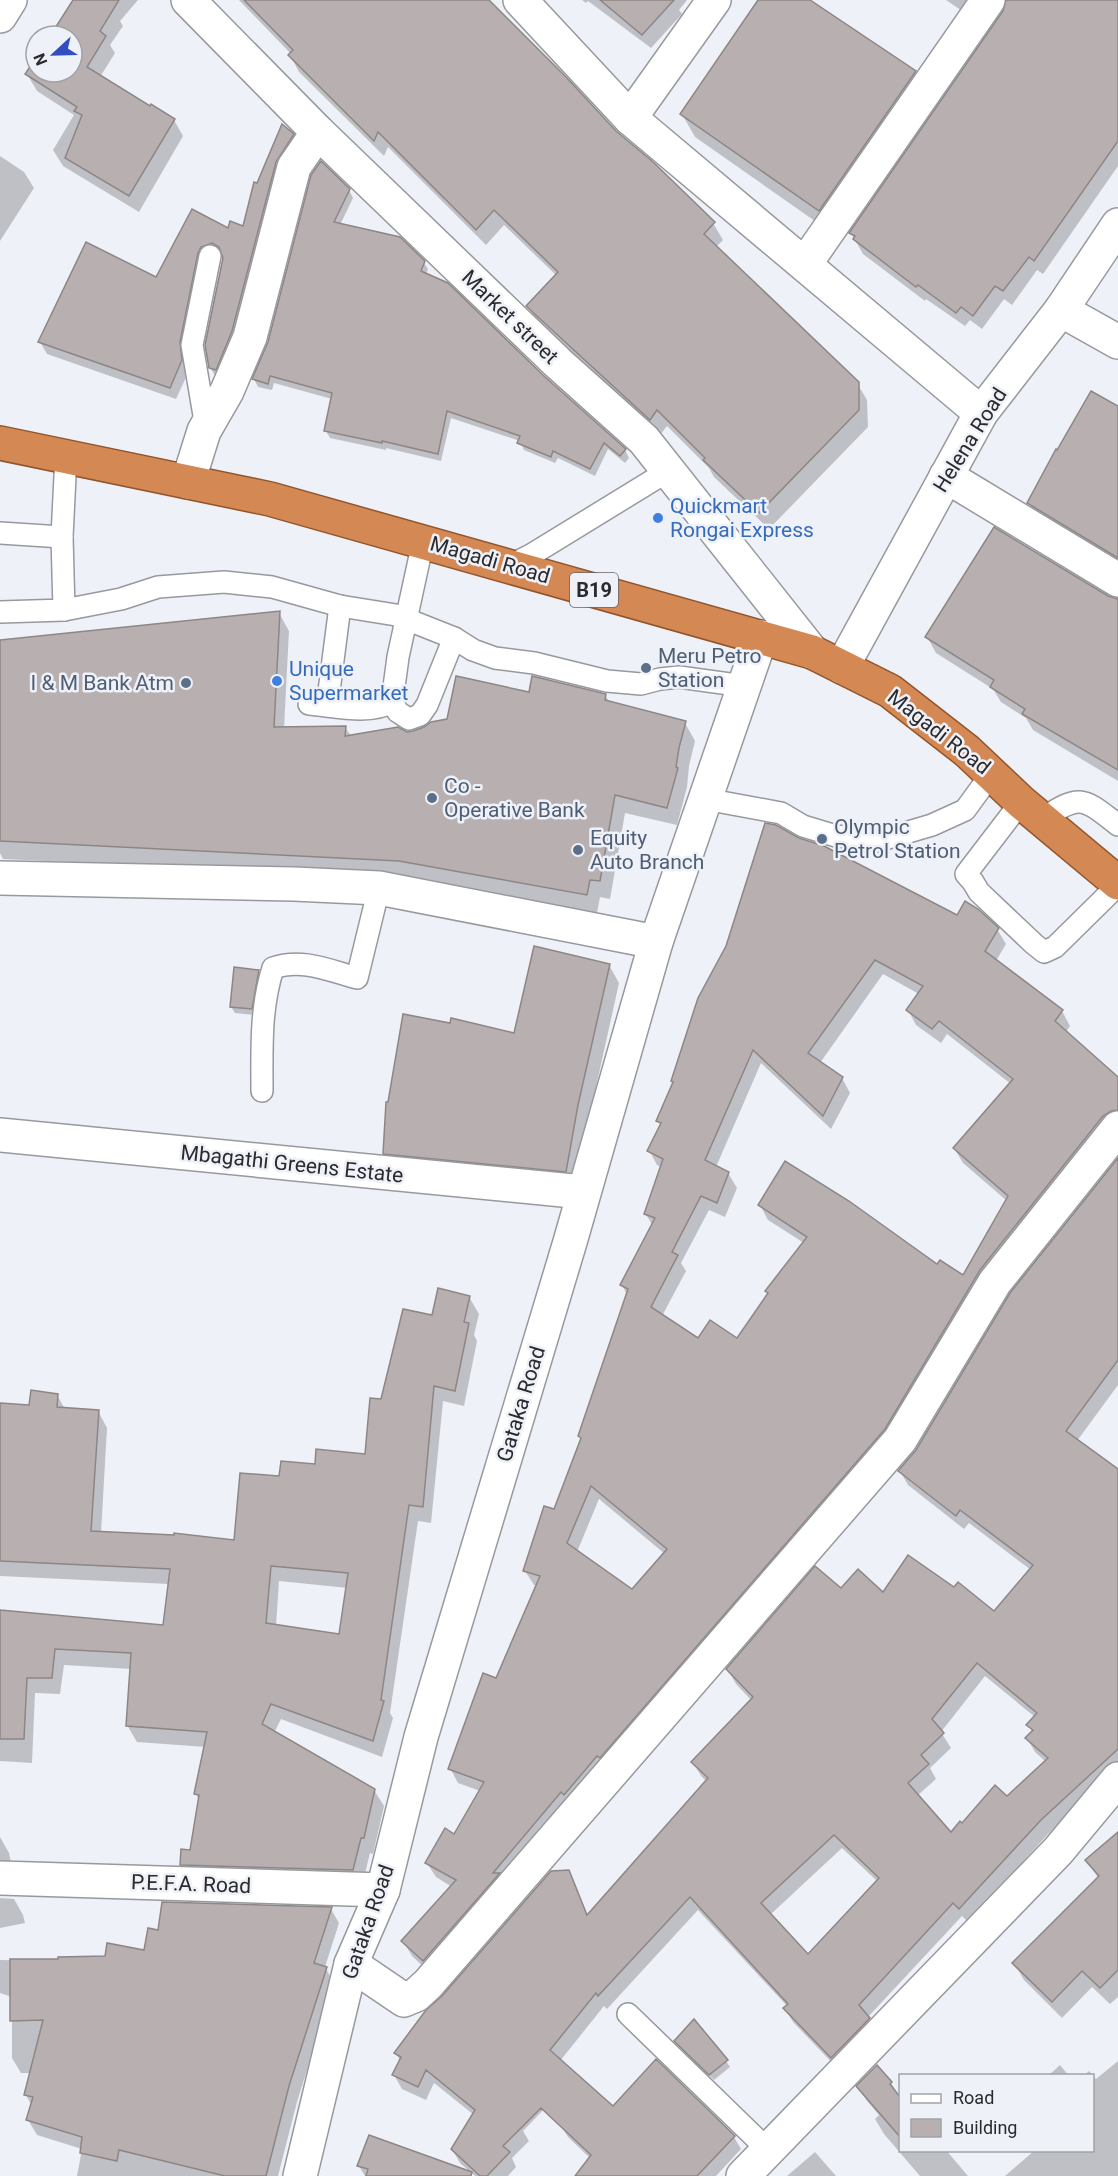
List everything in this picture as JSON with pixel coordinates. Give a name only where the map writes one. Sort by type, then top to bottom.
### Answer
[{"type":"highway","name":"Magadi Road","points":[[0,443],[270,499],[812,652],[890,691],[967,751],[1031,810],[1118,884]]},
{"type":"street","points":[[0,16],[10,0]]},
{"type":"street","name":"Market street","points":[[188,0],[318,132],[558,363],[644,440],[812,652]]},
{"type":"street","points":[[520,0],[630,118],[981,413]]},
{"type":"street","points":[[630,118],[714,0]]},
{"type":"street","points":[[805,264],[988,0]]},
{"type":"street","points":[[188,482],[206,427],[227,391],[250,337],[294,167],[318,132]]},
{"type":"street","name":"Helena Road","points":[[842,667],[981,413],[1061,310],[1118,225]]},
{"type":"street","points":[[1061,310],[1118,342]]},
{"type":"street","points":[[946,476],[1118,580]]},
{"type":"street","name":"Gataka Road","points":[[300,2176],[351,1964],[382,1890],[421,1737],[566,1254],[656,942],[761,637]]},
{"type":"street","points":[[0,878],[379,888],[656,942]]},
{"type":"street","points":[[351,1964],[404,2000],[416,1995],[428,1984],[900,1440],[995,1282],[1118,1128]]},
{"type":"street","name":"Mbagathi Greens Estate","points":[[0,1135],[583,1192]]},
{"type":"street","points":[[743,2176],[1058,1851],[1118,1779]]},
{"type":"street","name":"P.E.F.A. Road","points":[[0,1878],[382,1890]]},
{"type":"lane","points":[[206,427],[192,345],[210,256]]},
{"type":"lane","points":[[64,610],[62,537],[66,456]]},
{"type":"lane","points":[[509,566],[531,555],[668,471]]},
{"type":"lane","points":[[0,533],[62,537]]},
{"type":"lane","points":[[423,542],[398,657],[392,702],[398,712],[409,718],[420,716],[427,705],[454,638]]},
{"type":"lane","points":[[0,612],[64,610],[121,599],[158,587],[224,582],[272,587],[340,606],[396,615],[454,638],[473,650],[495,658],[534,663],[607,681],[641,684],[679,677],[744,686]]},
{"type":"lane","points":[[332,706],[329,691],[340,606]]},
{"type":"lane","points":[[309,704],[374,708],[384,707],[392,702]]},
{"type":"lane","points":[[705,799],[781,813],[803,826],[836,836],[878,841],[932,825],[965,810],[992,773]]},
{"type":"lane","points":[[1118,825],[1088,802],[1076,801],[1031,810],[966,874],[974,882],[979,892],[1044,952],[1055,946],[1118,884]]},
{"type":"lane","points":[[262,1091],[262,1027],[267,989],[273,968],[287,963],[302,964],[357,978],[379,888]]},
{"type":"lane","points":[[628,2014],[768,2150]]},
{"type":"building","points":[[73,0],[119,0],[100,31],[106,36],[87,67],[175,119],[129,196],[65,158],[82,115],[74,111],[77,107],[41,84],[84,84],[84,24],[58,24]]},
{"type":"building","points":[[244,0],[489,0],[616,131],[652,161],[715,222],[704,234],[859,382],[859,410],[759,513],[703,460],[705,458],[657,410],[650,420],[526,306],[558,272],[494,210],[476,230],[378,132],[374,141],[288,55],[293,50]]},
{"type":"building","points":[[600,0],[674,0],[642,35]]},
{"type":"building","points":[[758,0],[810,0],[916,71],[819,211],[680,114]]},
{"type":"building","points":[[1006,0],[1118,0],[1118,141],[1034,261],[1029,257],[1003,291],[995,286],[973,316],[961,307],[956,313],[918,285],[916,287],[853,239],[855,236],[849,233],[1003,11]]},
{"type":"building","points":[[282,124],[294,134],[276,162],[232,331],[216,370],[209,368],[205,345],[223,258],[219,247],[212,243],[201,247],[198,253],[180,342],[182,360],[170,388],[38,342],[86,242],[156,277],[192,209],[228,228],[230,221],[243,226],[254,182],[257,183]]},
{"type":"building","points":[[321,161],[350,189],[334,222],[400,237],[425,261],[421,271],[448,283],[545,377],[626,449],[620,456],[604,443],[590,469],[553,451],[551,457],[517,443],[520,436],[447,411],[438,454],[324,431],[332,393],[270,376],[268,384],[252,379],[268,342],[311,175]]},
{"type":"building","points":[[1091,391],[1118,406],[1118,558],[1027,503]]},
{"type":"building","points":[[994,527],[1108,596],[1118,599],[1118,770],[1022,714],[1025,709],[990,687],[994,680],[925,637]]},
{"type":"building","points":[[280,611],[274,727],[346,726],[345,736],[398,727],[407,732],[413,731],[431,722],[447,719],[456,676],[529,692],[532,676],[606,694],[605,700],[686,721],[679,748],[676,767],[678,768],[667,808],[615,795],[600,881],[590,880],[587,895],[399,861],[0,841],[0,640]]},
{"type":"building","points":[[765,823],[776,825],[799,838],[824,846],[957,915],[965,901],[978,909],[999,928],[985,951],[1063,1010],[1055,1021],[1118,1077],[1118,1110],[1103,1116],[980,1270],[885,1429],[600,1758],[597,1756],[564,1795],[561,1792],[493,1873],[500,1873],[423,1961],[401,1941],[456,1880],[425,1863],[445,1828],[454,1834],[484,1782],[448,1769],[483,1673],[496,1678],[540,1576],[523,1571],[544,1506],[554,1509],[581,1438],[578,1436],[628,1289],[620,1285],[655,1218],[644,1214],[663,1159],[647,1151],[661,1123],[656,1121],[673,1082],[671,1081],[698,998],[726,946]],"holes":[[[875,960],[923,986],[906,1010],[932,1029],[939,1021],[1013,1079],[953,1148],[1008,1196],[963,1275],[940,1260],[937,1264],[849,1201],[785,1161],[758,1205],[807,1237],[765,1291],[768,1293],[737,1338],[710,1320],[698,1338],[651,1307],[678,1255],[672,1252],[701,1196],[717,1203],[729,1172],[705,1160],[753,1050],[823,1116],[843,1077],[808,1053]],[[591,1486],[667,1549],[632,1589],[567,1543]]]},
{"type":"building","points":[[534,946],[610,964],[578,1105],[566,1172],[383,1154],[386,1102],[388,1102],[403,1014],[450,1023],[451,1018],[514,1033]]},
{"type":"building","points":[[234,967],[259,970],[252,1009],[230,1007]]},
{"type":"building","points":[[1118,1158],[1118,1360],[1066,1431],[1118,1469],[1118,1749],[1041,1820],[959,1909],[953,1903],[859,2005],[870,2018],[831,2058],[783,2008],[788,2004],[690,1897],[598,1996],[596,1993],[550,2050],[613,2106],[656,2059],[735,2136],[697,2176],[575,2176],[591,2155],[541,2108],[503,2146],[510,2152],[487,2176],[480,2176],[451,2149],[475,2110],[426,2070],[418,2087],[392,2075],[401,2057],[394,2053],[426,2010],[442,1996],[551,1871],[569,1870],[587,1915],[708,1778],[691,1762],[753,1697],[726,1669],[815,1566],[841,1588],[858,1569],[883,1592],[908,1555],[954,1587],[958,1582],[994,1611],[1033,1565],[960,1510],[956,1516],[898,1471],[916,1450],[1010,1293]],"holes":[[[977,1663],[1037,1713],[1026,1725],[1033,1730],[1025,1738],[1048,1758],[1007,1796],[995,1785],[962,1823],[960,1821],[951,1832],[908,1783],[929,1764],[921,1755],[944,1733],[932,1719]],[[834,1835],[879,1878],[808,1954],[761,1903]]]},
{"type":"building","points":[[438,1288],[470,1296],[464,1322],[469,1323],[455,1391],[434,1386],[423,1507],[409,1505],[381,1700],[384,1701],[373,1741],[271,1704],[262,1724],[375,1789],[364,1838],[361,1838],[353,1870],[180,1865],[181,1849],[190,1850],[199,1795],[194,1794],[207,1732],[126,1726],[131,1653],[55,1649],[52,1678],[27,1678],[24,1739],[0,1739],[0,1610],[163,1625],[170,1569],[0,1561],[0,1403],[29,1405],[31,1390],[58,1394],[57,1407],[99,1410],[91,1531],[174,1535],[174,1533],[234,1540],[240,1473],[279,1476],[281,1461],[315,1464],[316,1449],[365,1454],[370,1398],[381,1399],[403,1309],[432,1315]],"holes":[[[271,1566],[348,1573],[339,1634],[266,1623]]]},
{"type":"building","points":[[1118,1832],[1118,1970],[1100,1988],[1082,1971],[1052,2002],[1012,1963],[1099,1876],[1085,1860]]},
{"type":"building","points":[[162,1902],[332,1907],[314,1963],[327,1967],[289,2086],[266,2176],[225,2176],[119,2150],[117,2161],[80,2153],[82,2137],[26,2120],[33,2097],[24,2095],[43,2020],[10,2021],[10,1959],[105,1956],[107,1943],[144,1950],[148,1928],[158,1930]]},
{"type":"building","points":[[694,2019],[728,2060],[709,2075],[674,2041]]},
{"type":"building","points":[[877,2065],[892,2082],[890,2084],[899,2096],[899,2136],[856,2086]]},
{"type":"building","points":[[369,2135],[472,2172],[471,2176],[366,2176],[368,2169],[357,2166]]},
{"type":"place","name":"Quickmart Rongai Express","points":[[658,518]]},
{"type":"place","name":"Meru Petro Station","points":[[646,668]]},
{"type":"place","name":"Unique Supermarket","points":[[277,681]]},
{"type":"place","name":"I & M Bank Atm","points":[[186,683]]},
{"type":"place","name":"Co - Operative Bank","points":[[432,798]]},
{"type":"place","name":"Olympic Petrol Station","points":[[822,839]]},
{"type":"place","name":"Equity Auto Branch","points":[[578,850]]}]
